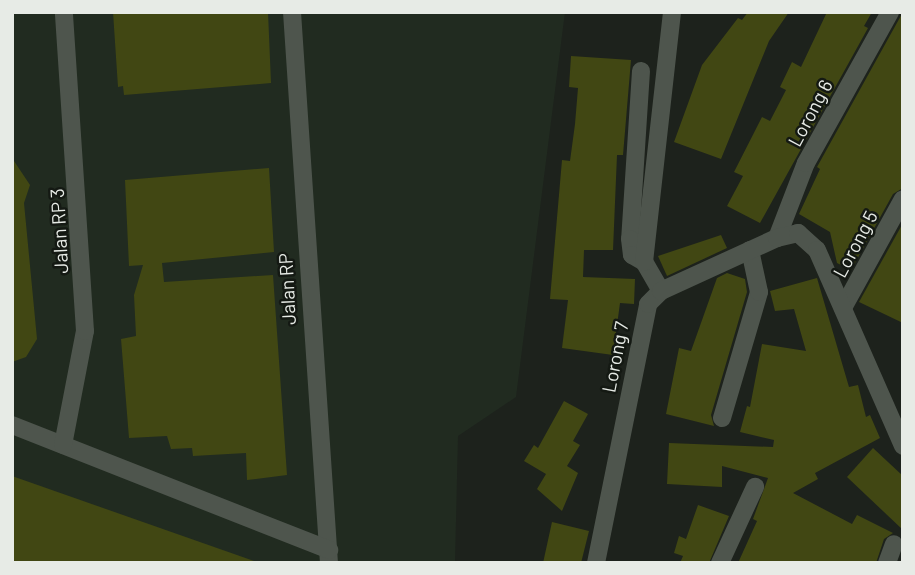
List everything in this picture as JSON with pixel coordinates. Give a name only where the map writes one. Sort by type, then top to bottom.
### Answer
[{"type":"street","name":"Jalan RP 3","points":[[63,445],[85,331],[64,12]]},
{"type":"street","name":"Jalan RP","points":[[292,12],[329,557]]},
{"type":"street","points":[[644,262],[672,12]]},
{"type":"street","name":"Lorong 6","points":[[778,239],[806,163],[890,12]]},
{"type":"street","points":[[641,71],[630,239],[632,255],[644,262],[661,291],[778,239],[798,233],[810,240],[900,431]]},
{"type":"street","name":"Lorong 5","points":[[844,308],[903,199]]},
{"type":"street","points":[[722,418],[759,292],[750,250]]},
{"type":"street","name":"Lorong 7","points":[[596,563],[643,322],[648,304],[661,291]]},
{"type":"street","points":[[12,425],[329,557]]},
{"type":"street","points":[[720,563],[755,487]]},
{"type":"street","points":[[887,563],[894,544]]},
{"type":"shaded area","points":[[12,12],[565,12],[516,397],[458,436],[455,563],[12,563]]},
{"type":"building","points":[[113,12],[268,12],[271,83],[124,95],[123,86],[118,87]]},
{"type":"building","points":[[748,12],[789,12],[769,41],[721,159],[674,142],[702,65],[738,18],[742,20]]},
{"type":"building","points":[[827,12],[872,12],[864,26],[868,28],[760,223],[727,206],[743,176],[734,172],[762,117],[770,121],[786,90],[780,87],[792,62],[801,67]]},
{"type":"building","points":[[903,12],[903,188],[893,194],[851,270],[837,263],[830,232],[799,214],[820,169],[817,167]]},
{"type":"building","points":[[571,56],[631,60],[623,155],[617,155],[613,250],[584,250],[583,277],[635,279],[634,304],[620,303],[613,355],[562,348],[568,300],[550,299],[562,160],[570,161],[575,124],[578,88],[569,87]]},
{"type":"building","points":[[12,158],[30,185],[24,203],[37,339],[26,357],[12,362]]},
{"type":"building","points":[[269,168],[274,252],[162,263],[164,282],[273,275],[287,475],[247,480],[246,453],[193,456],[192,448],[171,449],[167,436],[129,438],[121,339],[136,336],[134,295],[143,265],[129,266],[125,180]]},
{"type":"building","points":[[903,223],[903,323],[859,302]]},
{"type":"building","points":[[721,235],[727,248],[667,276],[658,256]]},
{"type":"building","points":[[727,273],[745,279],[747,292],[711,415],[714,426],[666,414],[679,348],[691,351],[717,278]]},
{"type":"building","points":[[817,278],[849,387],[858,385],[866,417],[870,415],[880,438],[815,473],[818,479],[793,493],[852,524],[857,515],[893,533],[884,539],[876,563],[738,563],[757,521],[753,519],[768,478],[722,466],[722,487],[667,484],[669,443],[773,447],[774,440],[740,432],[747,406],[750,407],[762,344],[806,351],[794,309],[775,311],[770,291]]},
{"type":"building","points":[[564,401],[588,414],[573,441],[580,445],[567,466],[578,473],[562,511],[537,489],[546,474],[524,461],[534,445],[538,448]]},
{"type":"building","points":[[873,448],[903,476],[903,530],[847,477]]},
{"type":"building","points":[[12,476],[254,561],[254,563],[12,563]]},
{"type":"building","points":[[698,505],[729,516],[709,563],[680,563],[683,556],[674,553],[679,536],[686,539]]},
{"type":"building","points":[[552,522],[589,531],[581,563],[543,563]]}]
